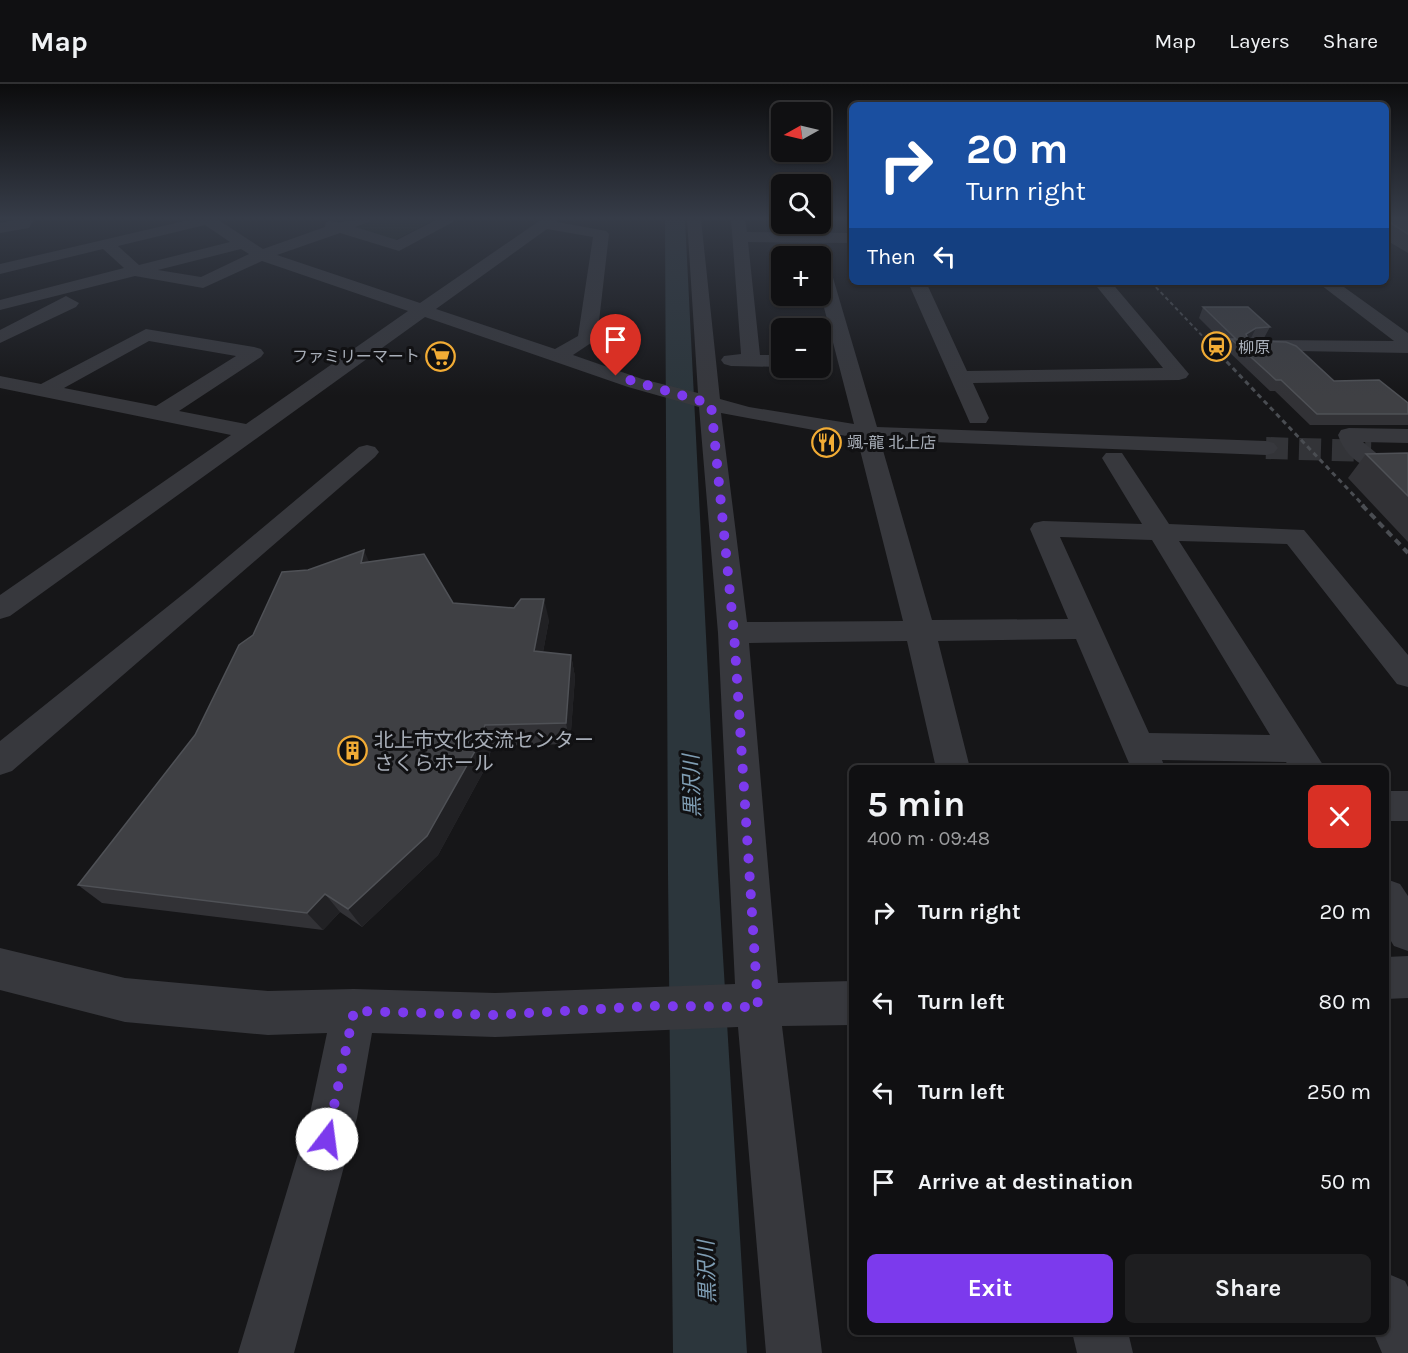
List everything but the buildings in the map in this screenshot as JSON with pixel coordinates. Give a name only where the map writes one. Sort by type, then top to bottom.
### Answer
[{"type":"street","points":[[0,305],[108,278]]},
{"type":"street","points":[[173,278],[203,284],[215,278]]},
{"type":"street","points":[[331,278],[664,391],[795,423],[866,433],[1266,448]]},
{"type":"street","points":[[4,602],[251,432],[466,278]]},
{"type":"street","points":[[558,356],[587,339],[595,278]]},
{"type":"street","points":[[699,278],[707,403],[734,633],[751,1007],[794,1353]]},
{"type":"street","points":[[744,278],[751,360]]},
{"type":"street","points":[[823,278],[838,361],[866,433],[920,632],[952,765]]},
{"type":"street","points":[[918,285],[978,418]]},
{"type":"street","points":[[961,377],[1179,374],[1105,285]]},
{"type":"street","points":[[1330,285],[1408,342]]},
{"type":"street","points":[[0,337],[70,303],[55,292]]},
{"type":"street","points":[[44,391],[146,335],[254,353],[159,414]]},
{"type":"street","points":[[1252,346],[1408,347]]},
{"type":"street","points":[[705,360],[771,361]]},
{"type":"street","points":[[0,382],[251,432]]},
{"type":"street","points":[[1408,436],[1348,435],[1350,441],[1369,462],[1383,467],[1408,468]]},
{"type":"street","points":[[1371,451],[1408,452]]},
{"type":"street","points":[[0,761],[202,594],[367,452]]},
{"type":"street","points":[[1114,458],[1302,758]]},
{"type":"street","points":[[1302,758],[1143,757],[1043,529],[1295,536],[1408,676]]},
{"type":"street","points":[[734,633],[1087,629]]},
{"type":"street","points":[[1389,806],[1408,806]]},
{"type":"street","points":[[1389,902],[1408,932]]},
{"type":"street","points":[[0,969],[125,1000],[268,1013],[354,1011],[495,1015],[849,1003]]},
{"type":"street","points":[[1389,978],[1408,977]]},
{"type":"street","points":[[266,1353],[333,1118],[354,1011]]},
{"type":"street","points":[[1389,1307],[1408,1348]]},
{"type":"street","points":[[1101,1335],[1106,1353]]},
{"type":"waterway","name":"黒沢川","points":[[677,278],[693,874],[710,1353]]},
{"type":"tunnel","points":[[1266,448],[1371,451]]},
{"type":"railway","points":[[1154,285],[1210,344]]},
{"type":"railway","points":[[1208,342],[1364,506]]},
{"type":"railway","points":[[1362,505],[1408,553]]},
{"type":"place","name":"柳原","points":[[1217,347]]},
{"type":"place","name":"ファミリーマート","points":[[441,356]]},
{"type":"place","name":"颯-龍 北上店","points":[[826,442]]},
{"type":"place","name":"北上市文化交流センター さくらホール","points":[[353,751]]},
{"type":"route","points":[[327,1139],[354,1011],[495,1015],[651,1006],[662,1008],[758,1007],[734,633],[711,404],[616,376]]}]
